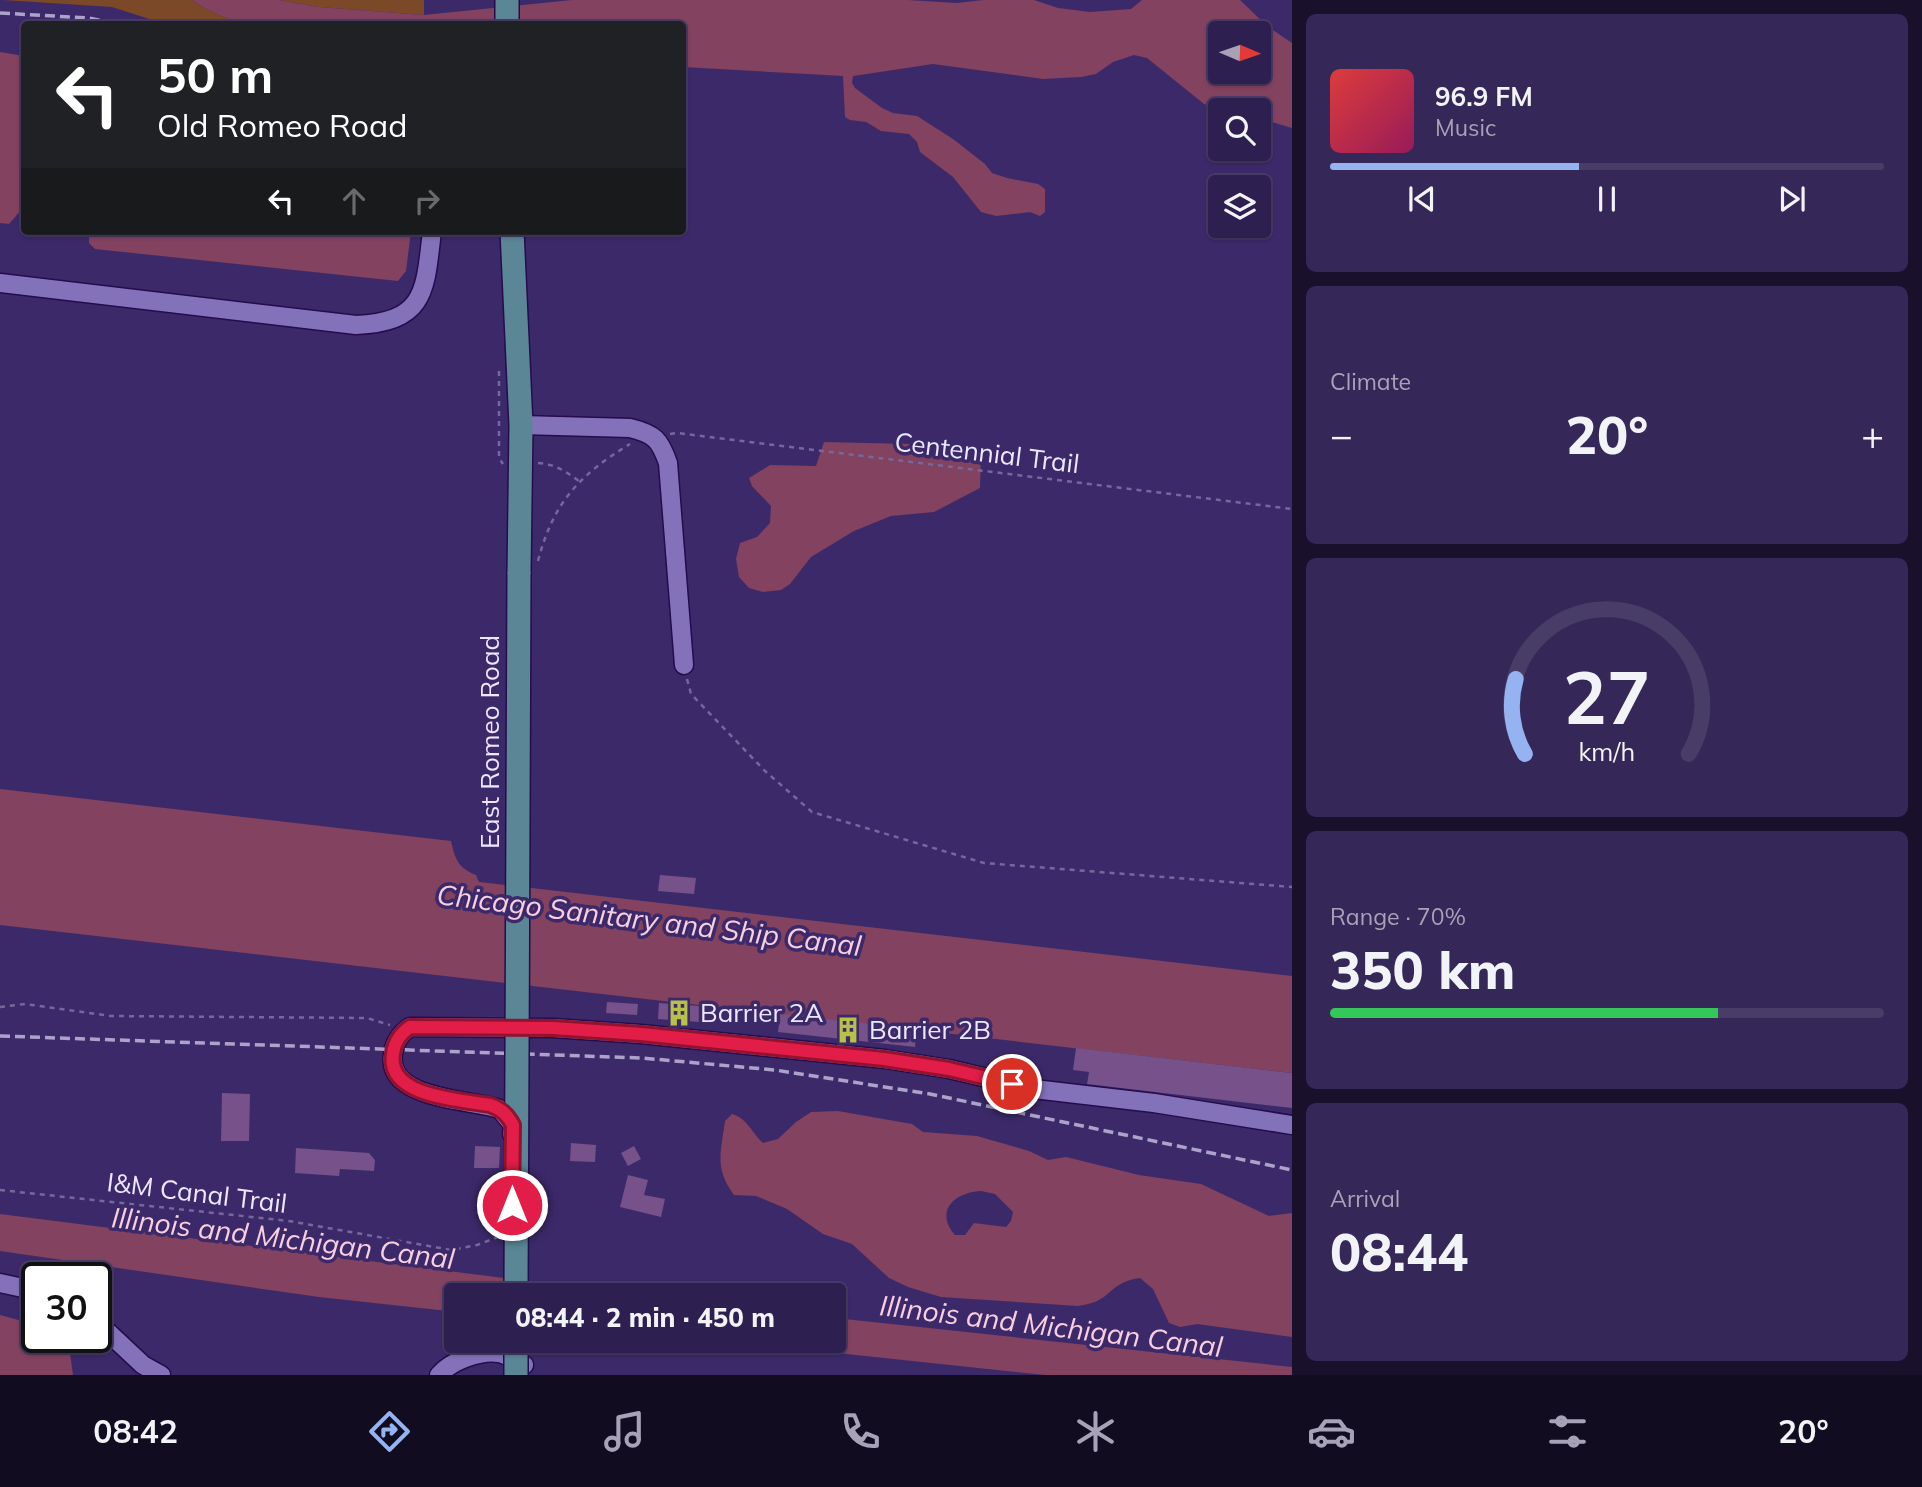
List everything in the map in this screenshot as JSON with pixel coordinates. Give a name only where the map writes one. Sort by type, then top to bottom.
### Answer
[{"type":"main road","name":"East Romeo Road","points":[[512,235],[528,568],[516,1283]]},
{"type":"main road","points":[[519,1353],[524,1372]]},
{"type":"street","points":[[0,284],[356,325],[376,324],[407,311],[417,301],[425,286],[431,235]]},
{"type":"street","points":[[521,425],[630,428],[645,432],[662,445],[668,463],[684,665]]},
{"type":"street","points":[[511,1283],[513,1125],[507,1115],[490,1105],[425,1093],[402,1082],[395,1072],[393,1051],[402,1032],[410,1027],[553,1028],[641,1034],[884,1059],[949,1069],[1034,1089],[1154,1103],[1292,1125]]},
{"type":"street","points":[[0,1283],[21,1288]]},
{"type":"street","points":[[112,1336],[142,1365],[161,1375]]},
{"type":"street","points":[[439,1375],[447,1366],[479,1354],[496,1352],[508,1355],[524,1372]]},
{"type":"path","points":[[499,362],[499,458],[502,464]]},
{"type":"path","name":"Centennial Trail","points":[[677,433],[1292,509]]},
{"type":"path","points":[[528,568],[563,500],[579,481],[613,454],[635,441]]},
{"type":"path","points":[[539,463],[551,464],[579,481]]},
{"type":"path","points":[[684,665],[691,694],[765,771],[812,812],[984,863],[1292,887]]},
{"type":"path","points":[[0,1007],[25,1004],[111,1017],[367,1018],[388,1024],[402,1032]]},
{"type":"path","name":"I&M Canal Trail","points":[[0,1190],[289,1221],[451,1250],[477,1245],[511,1232]]},
{"type":"shaded area","points":[[3,0],[192,0],[235,21],[156,21],[112,7]]},
{"type":"shaded area","points":[[279,0],[424,0],[424,15],[319,7]]},
{"type":"water","points":[[192,0],[279,0],[319,7],[424,15],[572,0],[908,0],[957,3],[1034,0],[1058,8],[1090,12],[1131,9],[1142,0],[1240,0],[1262,21],[1208,21],[1208,84],[1271,84],[1271,29],[1292,43],[1292,128],[1271,122],[1271,98],[1208,98],[1208,105],[1147,58],[1134,55],[1113,62],[1096,74],[1081,77],[1043,79],[933,64],[853,76],[852,83],[855,88],[882,108],[893,113],[917,116],[953,139],[985,164],[992,173],[1038,184],[1045,189],[1045,212],[1040,216],[1030,212],[996,216],[981,212],[953,177],[920,152],[917,142],[909,134],[881,131],[866,122],[845,117],[843,76],[686,67],[686,21],[235,21]]},
{"type":"water","points":[[0,52],[21,56],[21,210],[9,224],[0,223]]},
{"type":"water","points":[[89,235],[410,235],[406,271],[398,281],[95,249],[89,243]]},
{"type":"water","points":[[824,442],[911,444],[981,457],[980,488],[934,512],[891,516],[854,531],[811,557],[790,584],[781,590],[763,592],[749,588],[739,577],[736,559],[740,543],[757,537],[770,523],[771,506],[752,486],[749,478],[770,465],[816,466]]},
{"type":"water","name":"Chicago Sanitary and Ship Canal","points":[[0,789],[451,841],[458,862],[476,875],[479,882],[1292,976],[1292,1073],[0,925]]},
{"type":"water","points":[[838,1111],[912,1124],[923,1132],[977,1136],[1029,1151],[1048,1160],[1066,1157],[1139,1175],[1201,1184],[1269,1216],[1292,1213],[1292,1337],[1197,1324],[1180,1327],[1169,1323],[1153,1289],[1140,1278],[1124,1282],[1095,1302],[1078,1306],[941,1297],[908,1287],[889,1278],[852,1244],[823,1234],[787,1209],[756,1196],[734,1195],[728,1185],[720,1160],[725,1121],[732,1114],[746,1122],[763,1143],[778,1139],[811,1112]],"holes":[[[972,1192],[995,1194],[1013,1212],[1006,1227],[974,1223],[965,1235],[955,1235],[947,1218],[950,1204]]]},
{"type":"water","name":"Illinois and Michigan Canal","points":[[0,1214],[543,1283],[444,1283],[444,1311],[319,1297],[112,1267],[112,1262],[76,1262],[0,1251]]},
{"type":"water","points":[[0,1315],[21,1321],[21,1353],[70,1353],[73,1375],[0,1375]]},
{"type":"water","name":"Illinois and Michigan Canal","points":[[846,1319],[1292,1367],[1292,1375],[1045,1375],[837,1353],[846,1353]]},
{"type":"building","points":[[660,875],[696,878],[694,894],[658,891]]},
{"type":"building","points":[[607,1002],[638,1004],[637,1015],[606,1013]]},
{"type":"building","name":"Barrier 2A","points":[[659,1003],[700,1006],[699,1022],[658,1019]]},
{"type":"building","name":"Barrier 2B","points":[[780,1014],[917,1029],[915,1047],[778,1032]]},
{"type":"building","points":[[1076,1048],[1292,1073],[1292,1108],[1087,1084],[1089,1072],[1073,1070]]},
{"type":"building","points":[[222,1093],[250,1094],[249,1141],[221,1141]]},
{"type":"building","points":[[571,1143],[596,1145],[595,1162],[570,1161]]},
{"type":"building","points":[[475,1146],[500,1147],[499,1168],[474,1168]]},
{"type":"building","points":[[634,1146],[641,1159],[628,1166],[621,1153]]},
{"type":"building","points":[[296,1148],[369,1153],[375,1160],[374,1171],[340,1169],[339,1176],[295,1173]]},
{"type":"building","points":[[628,1175],[648,1180],[644,1195],[665,1199],[661,1217],[620,1207]]},
{"type":"railway","points":[[0,13],[104,21]]},
{"type":"railway","points":[[0,1036],[642,1058],[775,1070],[930,1094],[1292,1170]]},
{"type":"place","name":"Barrier 2A","points":[[679,1013]]},
{"type":"place","name":"Barrier 2B","points":[[848,1030]]},
{"type":"route","points":[[512,1205],[513,1125],[507,1115],[490,1105],[425,1093],[402,1082],[395,1072],[393,1051],[402,1032],[410,1027],[553,1028],[641,1034],[884,1059],[949,1069],[1012,1084]]}]
